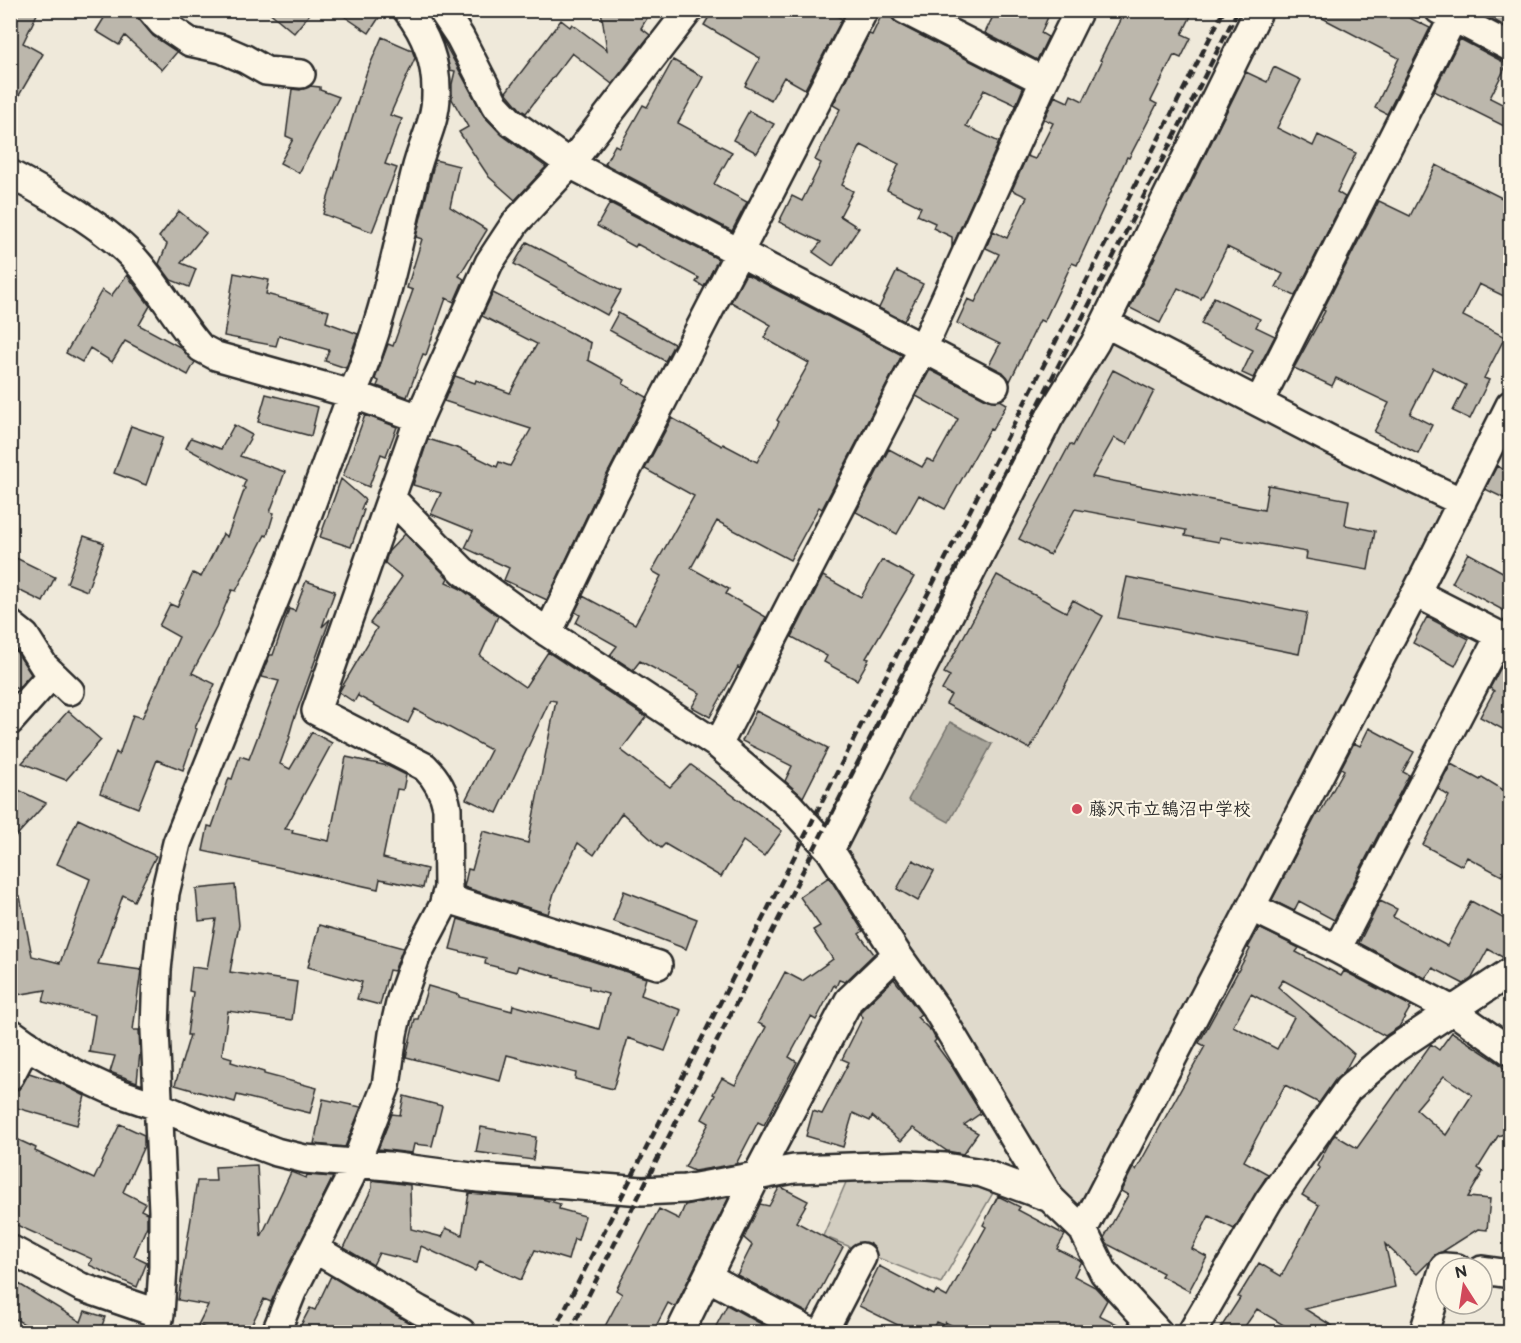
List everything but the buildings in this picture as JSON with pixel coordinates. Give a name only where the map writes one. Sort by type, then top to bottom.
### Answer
[{"type":"street","points":[[151,10],[162,23],[190,42],[222,49],[266,71],[302,74]]},
{"type":"street","points":[[10,1249],[81,1287],[158,1323],[163,1267],[163,1222],[155,1030],[157,970],[165,893],[177,843],[290,562],[352,394],[367,361],[388,293],[436,97],[432,54],[424,36],[407,10]]},
{"type":"street","points":[[442,10],[460,37],[495,105],[511,122],[570,164],[994,386]]},
{"type":"street","points":[[276,1332],[292,1292],[357,1163],[386,1086],[393,1034],[401,999],[411,969],[443,906],[448,888],[447,808],[437,780],[425,767],[316,711],[419,418],[489,263],[516,222],[570,164],[690,10]]},
{"type":"street","points":[[548,633],[614,495],[864,10]]},
{"type":"street","points":[[905,10],[1044,81]]},
{"type":"street","points":[[718,745],[923,348],[1044,81],[1079,10]]},
{"type":"street","points":[[830,850],[1049,418],[1100,333],[1259,10]]},
{"type":"street","points":[[1259,402],[1446,14],[1510,47]]},
{"type":"street","points":[[10,174],[49,195],[91,224],[137,261],[201,348],[216,356],[352,394],[419,418]]},
{"type":"street","points":[[1100,333],[1259,402],[1333,441],[1462,502]]},
{"type":"street","points":[[1083,1230],[1313,784],[1416,593],[1510,405]]},
{"type":"street","points":[[392,499],[463,571],[548,633],[718,745],[789,805],[830,850],[897,954],[937,1010],[1050,1198],[1083,1230],[1104,1273],[1158,1332]]},
{"type":"street","points":[[1337,949],[1505,638],[1416,593]]},
{"type":"street","points":[[10,624],[25,636],[44,666],[61,682],[10,721]]},
{"type":"street","points":[[445,898],[658,965]]},
{"type":"street","points":[[1251,907],[1337,949],[1452,1010],[1510,1051]]},
{"type":"street","points":[[680,1332],[757,1175],[849,1000],[897,954]]},
{"type":"street","points":[[1192,1332],[1269,1200],[1348,1089],[1396,1048],[1510,972]]},
{"type":"street","points":[[10,1076],[19,1038],[74,1073],[113,1091],[276,1152],[305,1159],[479,1178],[642,1191],[686,1189],[794,1169],[907,1165],[945,1167],[982,1173],[1050,1198]]},
{"type":"street","points":[[315,1248],[419,1310],[461,1332]]},
{"type":"street","points":[[823,1332],[862,1257]]},
{"type":"street","points":[[1494,1272],[1510,1274]]},
{"type":"street","points":[[708,1277],[810,1332]]},
{"type":"street","points":[[1424,1332],[1434,1300]]},
{"type":"shaded area","name":"藤沢市立鵠沼中学校","points":[[1118,339],[1443,499],[1446,512],[1084,1205],[1060,1202],[961,1037],[910,944],[874,887],[843,846],[1102,341]]},
{"type":"shaded area","points":[[950,722],[992,744],[949,822],[908,800]]},
{"type":"shaded area","points":[[907,1179],[974,1186],[993,1193],[941,1283],[823,1236],[847,1180]]},
{"type":"railway","points":[[553,1332],[1224,10]]},
{"type":"railway","points":[[570,1332],[1238,10]]},
{"type":"place","name":"藤沢市立鵠沼中学校","points":[[1077,809]]}]
